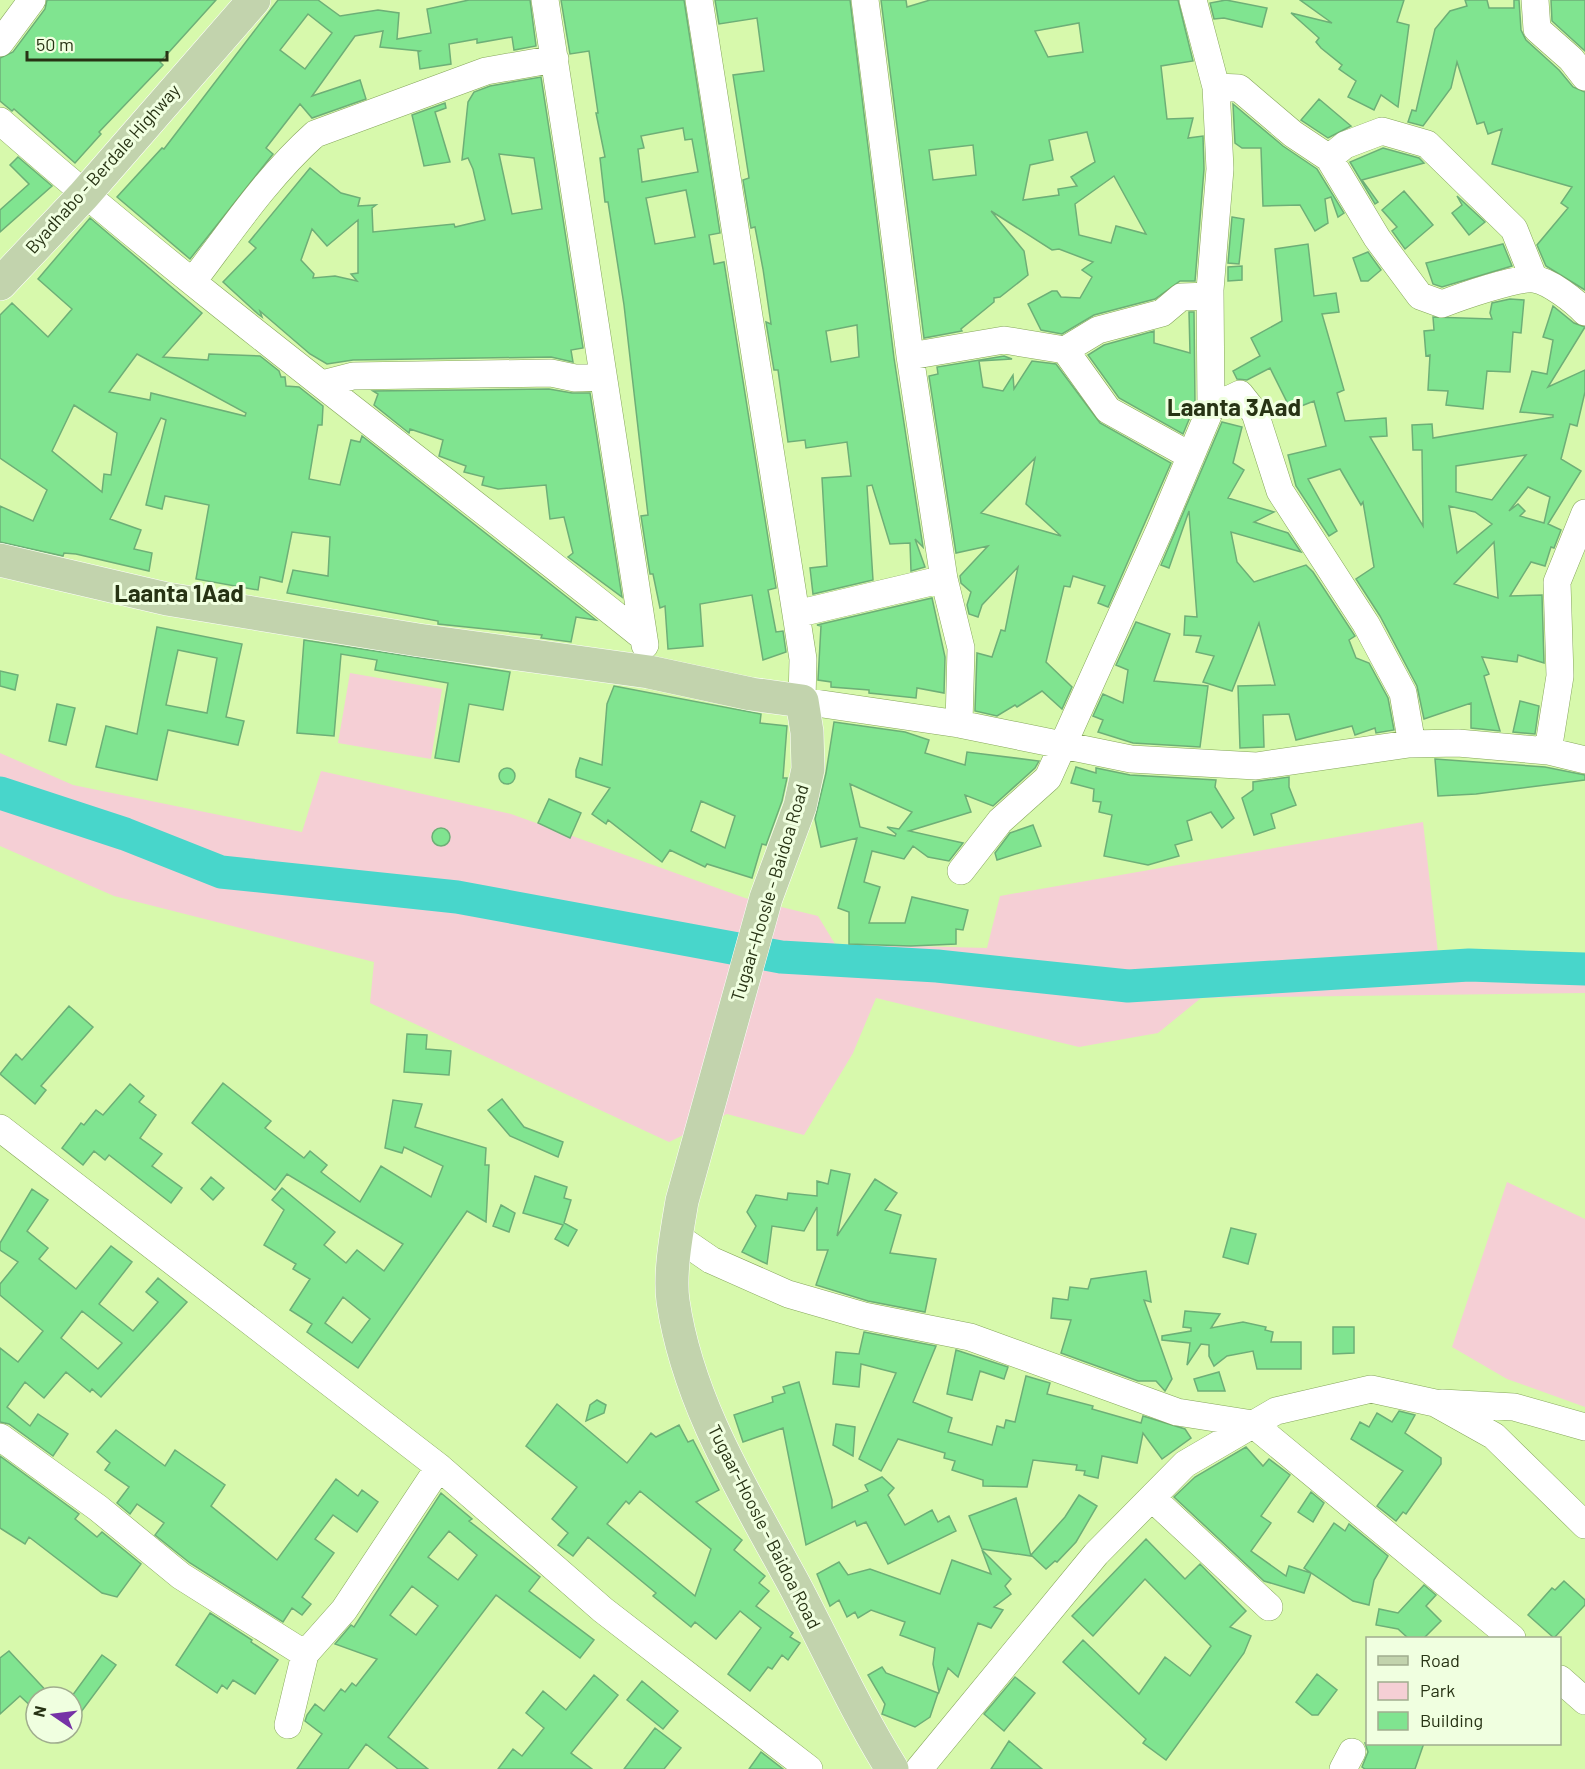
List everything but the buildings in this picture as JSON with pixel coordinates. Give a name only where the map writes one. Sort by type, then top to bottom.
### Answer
[{"type":"main road","name":"Byadhabo - Berdale Highway","points":[[0,284],[84,195],[254,0]]},
{"type":"main road","points":[[0,560],[178,601],[418,640],[649,672],[751,694],[802,701]]},
{"type":"main road","name":"Tugaar-Hoosle - Baidoa Road","points":[[802,701],[807,732],[808,769],[800,806],[766,898],[682,1201],[676,1236],[672,1299],[681,1339],[704,1408],[735,1478],[796,1589],[862,1721],[892,1769]]},
{"type":"street","points":[[0,43],[32,0]]},
{"type":"street","points":[[545,0],[649,672]]},
{"type":"street","points":[[699,0],[803,659],[802,701],[959,724],[1131,759],[1256,766],[1409,744],[1458,743],[1548,751],[1585,760]]},
{"type":"street","points":[[865,0],[910,356],[944,579],[961,648],[959,724]]},
{"type":"street","points":[[961,871],[1000,821],[1048,778],[1211,408],[1210,296],[1220,169],[1216,87],[1193,0]]},
{"type":"street","points":[[1535,0],[1537,29],[1571,59],[1585,77]]},
{"type":"street","points":[[193,282],[254,201],[315,134],[486,71],[555,59]]},
{"type":"street","points":[[1216,87],[1239,88],[1293,134],[1329,158],[1377,238],[1420,296],[1442,304],[1475,292],[1534,279],[1573,299],[1585,312]]},
{"type":"street","points":[[0,121],[84,195],[643,637]]},
{"type":"street","points":[[1329,158],[1345,145],[1382,131],[1426,144],[1514,229],[1534,279]]},
{"type":"street","points":[[910,356],[1004,340],[1065,350],[1098,330],[1162,313],[1181,297],[1210,296]]},
{"type":"street","points":[[1065,350],[1108,410],[1191,456]]},
{"type":"street","points":[[322,384],[353,376],[551,373],[575,378],[603,377]]},
{"type":"street","points":[[1211,408],[1240,394],[1255,413],[1280,491],[1354,603],[1403,693],[1410,733],[1409,744]]},
{"type":"street","points":[[1548,751],[1560,676],[1557,582],[1585,513]]},
{"type":"street","points":[[796,614],[944,579]]},
{"type":"street","points":[[0,1128],[439,1467],[603,1610],[809,1769]]},
{"type":"street","points":[[676,1236],[711,1260],[788,1294],[864,1316],[970,1337],[1177,1412],[1253,1424],[1511,1637]]},
{"type":"street","points":[[919,1769],[1096,1554],[1185,1464],[1276,1411],[1371,1389],[1435,1403],[1514,1407],[1585,1426]]},
{"type":"street","points":[[1435,1403],[1494,1436],[1585,1525]]},
{"type":"street","points":[[0,1437],[98,1508],[181,1576],[305,1654]]},
{"type":"street","points":[[288,1725],[305,1654],[350,1601],[439,1467]]},
{"type":"street","points":[[1152,1498],[1269,1607]]},
{"type":"street","points":[[1561,1680],[1585,1701]]},
{"type":"green space","points":[[350,673],[442,689],[431,759],[338,743]]},
{"type":"green space","points":[[0,753],[73,785],[302,832],[321,771],[511,814],[745,898],[818,916],[835,944],[987,948],[1000,896],[1423,822],[1438,953],[1585,962],[1585,993],[1201,998],[1158,1033],[1079,1047],[876,998],[853,1053],[804,1135],[727,1114],[669,1142],[370,1003],[374,962],[114,896],[0,846]]},
{"type":"green space","points":[[1507,1182],[1585,1219],[1585,1407],[1507,1379],[1452,1347]]},
{"type":"waterway","points":[[0,793],[125,834],[221,872],[457,897],[781,957],[937,966],[1128,986],[1469,965],[1585,969]]},
{"type":"district","name":"Laanta 3Aad","points":[[1234,408]]},
{"type":"district","name":"Laanta 1Aad","points":[[179,594]]}]
